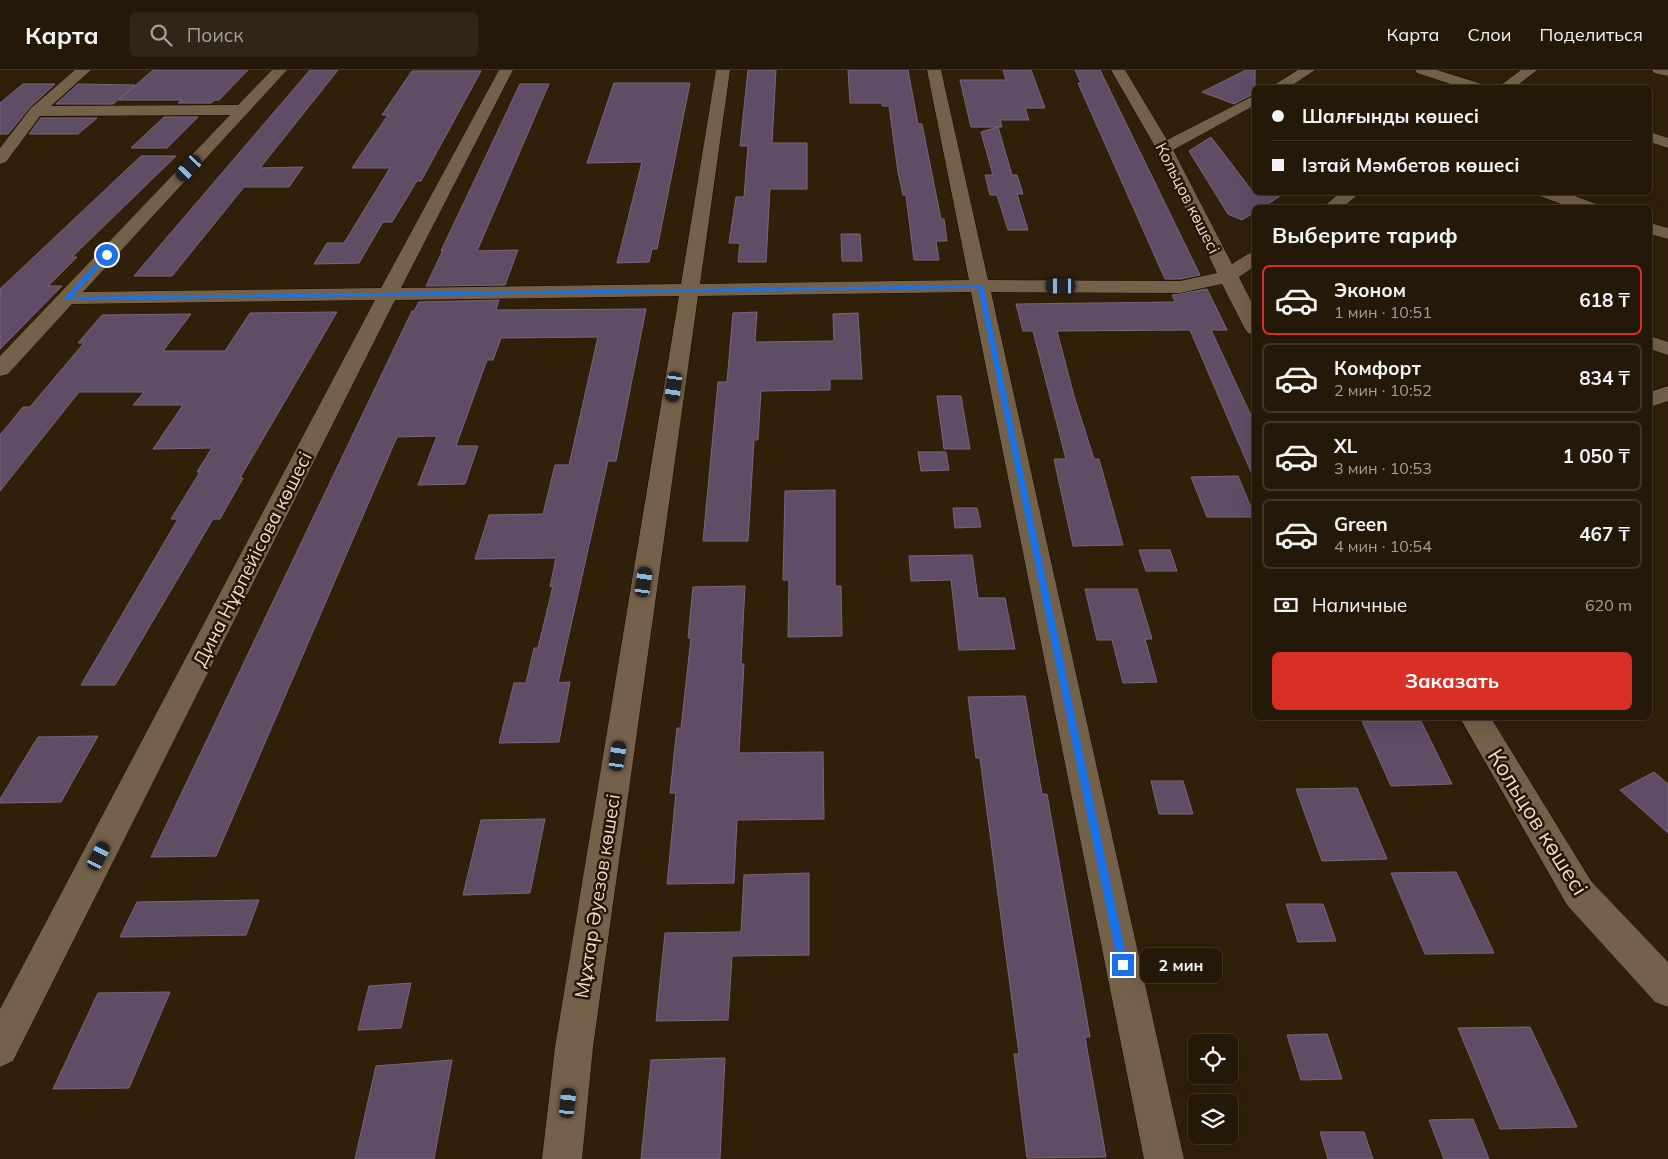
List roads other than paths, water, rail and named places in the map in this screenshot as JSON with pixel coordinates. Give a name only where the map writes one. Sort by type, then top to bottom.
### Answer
[{"type":"street","points":[[0,159],[36,110],[84,70]]},
{"type":"street","points":[[0,369],[280,70]]},
{"type":"street","name":"Дина Нұрпейісова көшесі","points":[[0,1048],[388,294],[506,70]]},
{"type":"street","name":"Мұхтар Әуезов көшесі","points":[[562,1159],[574,1047],[723,70]]},
{"type":"street","points":[[934,70],[1164,1159]]},
{"type":"street","name":"Кольцов көшесі","points":[[1118,70],[1164,148],[1252,323]]},
{"type":"street","points":[[1281,85],[1308,70]]},
{"type":"street","points":[[1422,70],[1470,85]]},
{"type":"street","points":[[1508,85],[1530,70]]},
{"type":"street","points":[[1659,70],[1668,72]]},
{"type":"street","points":[[1164,148],[1252,101]]},
{"type":"street","points":[[36,110],[243,110]]},
{"type":"street","points":[[1652,138],[1668,143]]},
{"type":"street","points":[[1334,205],[1349,195]]},
{"type":"street","points":[[1554,195],[1582,205]]},
{"type":"street","points":[[1652,229],[1668,234]]},
{"type":"street","points":[[67,298],[981,286],[1180,287],[1204,284],[1227,276],[1252,260]]},
{"type":"street","points":[[1652,343],[1668,349]]},
{"type":"street","points":[[1652,399],[1668,393]]},
{"type":"street","name":"Кольцов көшесі","points":[[1476,720],[1579,894],[1666,985]]}]
